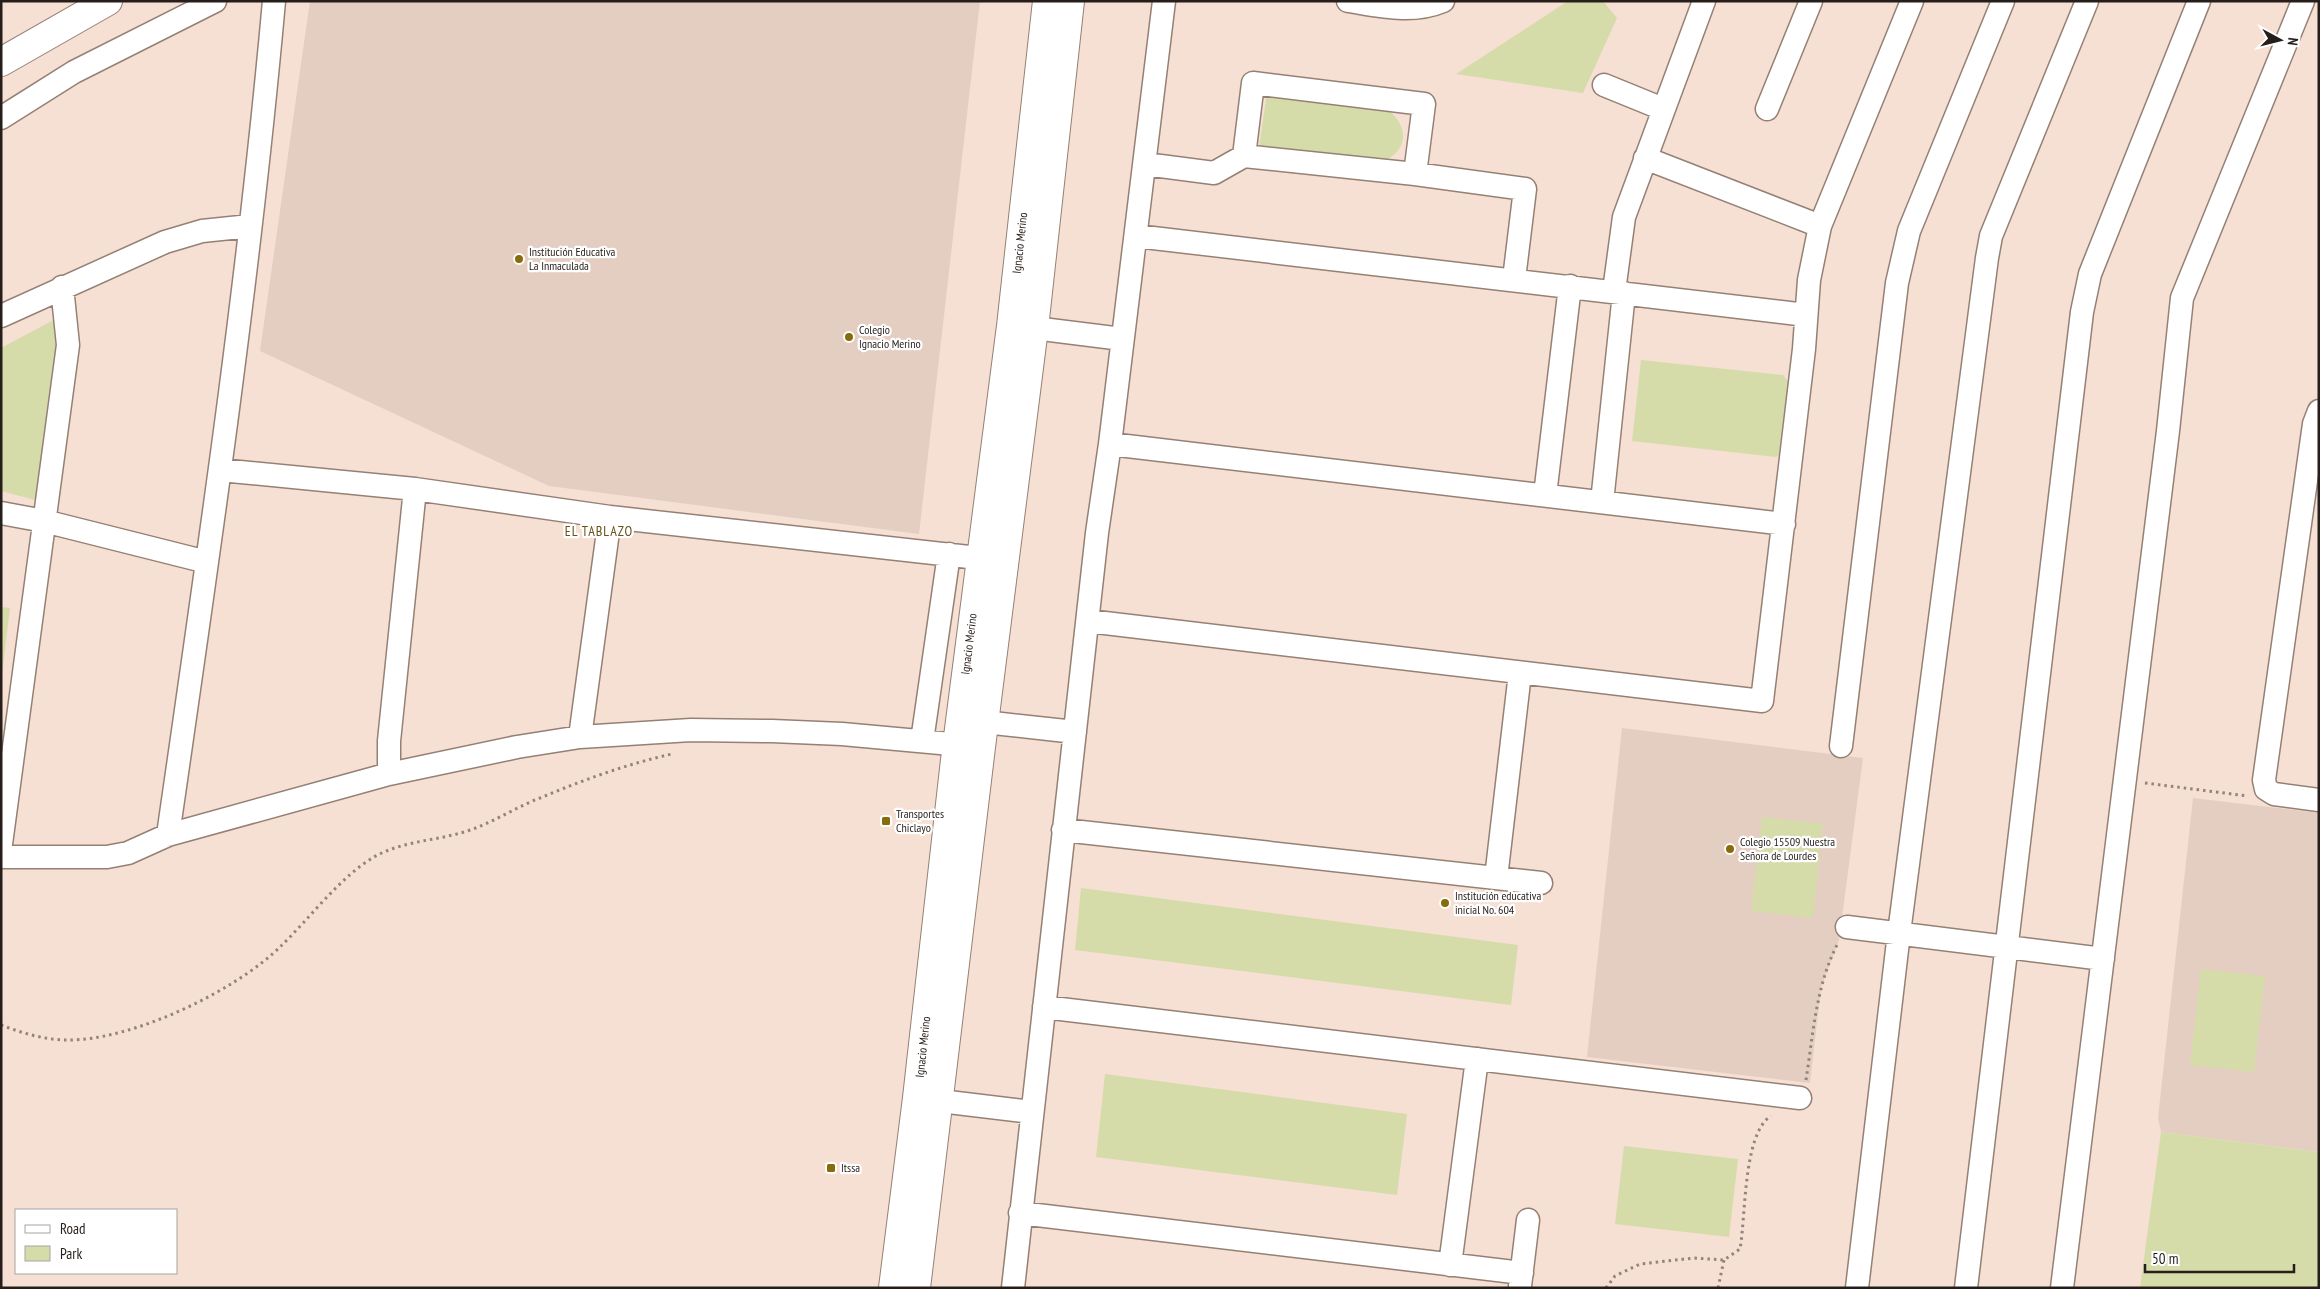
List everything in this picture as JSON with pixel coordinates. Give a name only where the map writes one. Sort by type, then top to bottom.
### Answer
[{"type":"main road","points":[[1,62],[108,1]]},
{"type":"main road","name":"Ignacio Merino","points":[[893,1288],[974,738],[992,559],[1011,326],[1047,1]]},
{"type":"main road","points":[[916,1288],[940,1102],[992,559],[1034,328],[1070,1]]},
{"type":"street","points":[[1,118],[74,72],[215,1]]},
{"type":"street","points":[[168,835],[220,470],[250,226],[274,1]]},
{"type":"street","points":[[1012,1288],[1097,533],[1110,444],[1164,1]]},
{"type":"street","points":[[1348,1],[1405,9],[1431,6],[1443,1]]},
{"type":"street","points":[[1602,502],[1624,217],[1704,1]]},
{"type":"street","points":[[1767,109],[1811,1]]},
{"type":"street","points":[[1088,621],[1762,701],[1784,524],[1809,280],[1820,226],[1912,1]]},
{"type":"street","points":[[1841,746],[1896,292],[1902,258],[1909,231],[2003,1]]},
{"type":"street","points":[[1857,1288],[1899,934],[1991,236],[2087,1]]},
{"type":"street","points":[[1966,1288],[2082,312],[2090,274],[2199,1]]},
{"type":"street","points":[[2062,1288],[2182,298],[2303,1]]},
{"type":"street","points":[[1244,156],[1253,83],[1424,104],[1415,174]]},
{"type":"street","points":[[1604,85],[1663,109]]},
{"type":"street","points":[[1145,164],[1214,173],[1244,156],[1415,174],[1525,189],[1514,279]]},
{"type":"street","points":[[1645,158],[1820,226]]},
{"type":"street","points":[[1,316],[165,242],[202,230],[250,226]]},
{"type":"street","points":[[1136,236],[1514,279],[1806,315]]},
{"type":"street","points":[[1545,495],[1570,286]]},
{"type":"street","points":[[1,844],[68,345],[62,287]]},
{"type":"street","points":[[1034,328],[1122,339]]},
{"type":"street","points":[[2317,420],[2266,770],[2266,789],[2274,794],[2319,800]]},
{"type":"street","points":[[1110,444],[1784,524]]},
{"type":"street","points":[[220,470],[415,489],[610,517],[992,559]]},
{"type":"street","points":[[389,774],[389,741],[415,489]]},
{"type":"street","points":[[1,513],[44,521],[207,562]]},
{"type":"street","points":[[580,737],[610,517]]},
{"type":"street","points":[[922,741],[949,554]]},
{"type":"street","points":[[1496,878],[1520,673]]},
{"type":"street","points":[[1,857],[108,857],[128,853],[168,835],[389,774],[517,747],[580,737],[691,730],[842,734],[922,741],[1075,732]]},
{"type":"street","points":[[1063,830],[1541,882]]},
{"type":"street","points":[[1847,927],[2103,959]]},
{"type":"street","points":[[1044,1007],[1800,1098]]},
{"type":"street","points":[[1450,1264],[1477,1059]]},
{"type":"street","points":[[940,1102],[1032,1112]]},
{"type":"street","points":[[1020,1213],[1450,1264],[1521,1280],[1528,1220]]},
{"type":"path","points":[[1,1025],[42,1037],[66,1040],[103,1036],[171,1014],[223,989],[254,970],[281,947],[351,875],[378,855],[410,843],[465,832],[582,781],[678,752]]},
{"type":"path","points":[[2125,780],[2246,797],[2266,789]]},
{"type":"path","points":[[1606,1288],[1615,1276],[1640,1264],[1694,1258],[1724,1260],[1740,1249],[1745,1222],[1750,1150],[1763,1121],[1800,1098],[1821,988],[1830,960],[1847,927]]},
{"type":"path","points":[[1718,1288],[1724,1260]]},
{"type":"shaded area","name":"Institución Educativa La Inmaculada","points":[[310,1],[980,1],[919,534],[549,486],[260,351]]},
{"type":"shaded area","name":"Colegio 15509 Nuestra Señora de Lourdes","points":[[1622,728],[1863,758],[1839,940],[1821,988],[1810,1083],[1587,1057]]},
{"type":"shaded area","points":[[2193,798],[2319,813],[2319,1152],[2161,1132],[2158,1118]]},
{"type":"green space","points":[[1568,1],[1603,1],[1617,18],[1583,93],[1456,74]]},
{"type":"green space","points":[[1267,92],[1388,110],[1400,124],[1403,131],[1401,146],[1390,158],[1381,162],[1259,148]]},
{"type":"green space","points":[[63,315],[39,501],[1,491],[1,348]]},
{"type":"green space","points":[[1641,360],[1783,375],[1792,387],[1785,452],[1776,457],[1632,441]]},
{"type":"green space","points":[[1,607],[10,608],[1,683]]},
{"type":"green space","points":[[1762,817],[1823,824],[1813,918],[1751,911]]},
{"type":"green space","points":[[1081,888],[1518,945],[1511,1005],[1075,950]]},
{"type":"green space","points":[[2201,969],[2265,976],[2254,1072],[2190,1065]]},
{"type":"green space","points":[[1105,1074],[1407,1114],[1397,1195],[1096,1157]]},
{"type":"green space","points":[[2161,1132],[2319,1152],[2319,1288],[2140,1288]]},
{"type":"green space","points":[[1624,1146],[1738,1159],[1729,1237],[1615,1224]]},
{"type":"place","name":"Institución Educativa La Inmaculada","points":[[519,259]]},
{"type":"place","name":"Colegio Ignacio Merino","points":[[849,337]]},
{"type":"place","name":"Transportes Chiclayo","points":[[886,821]]},
{"type":"place","name":"Colegio 15509 Nuestra Señora de Lourdes","points":[[1730,849]]},
{"type":"place","name":"Institución educativa inicial No. 604","points":[[1445,903]]},
{"type":"place","name":"Itssa","points":[[831,1168]]},
{"type":"district","name":"EL TABLAZO","points":[[599,531]]}]
